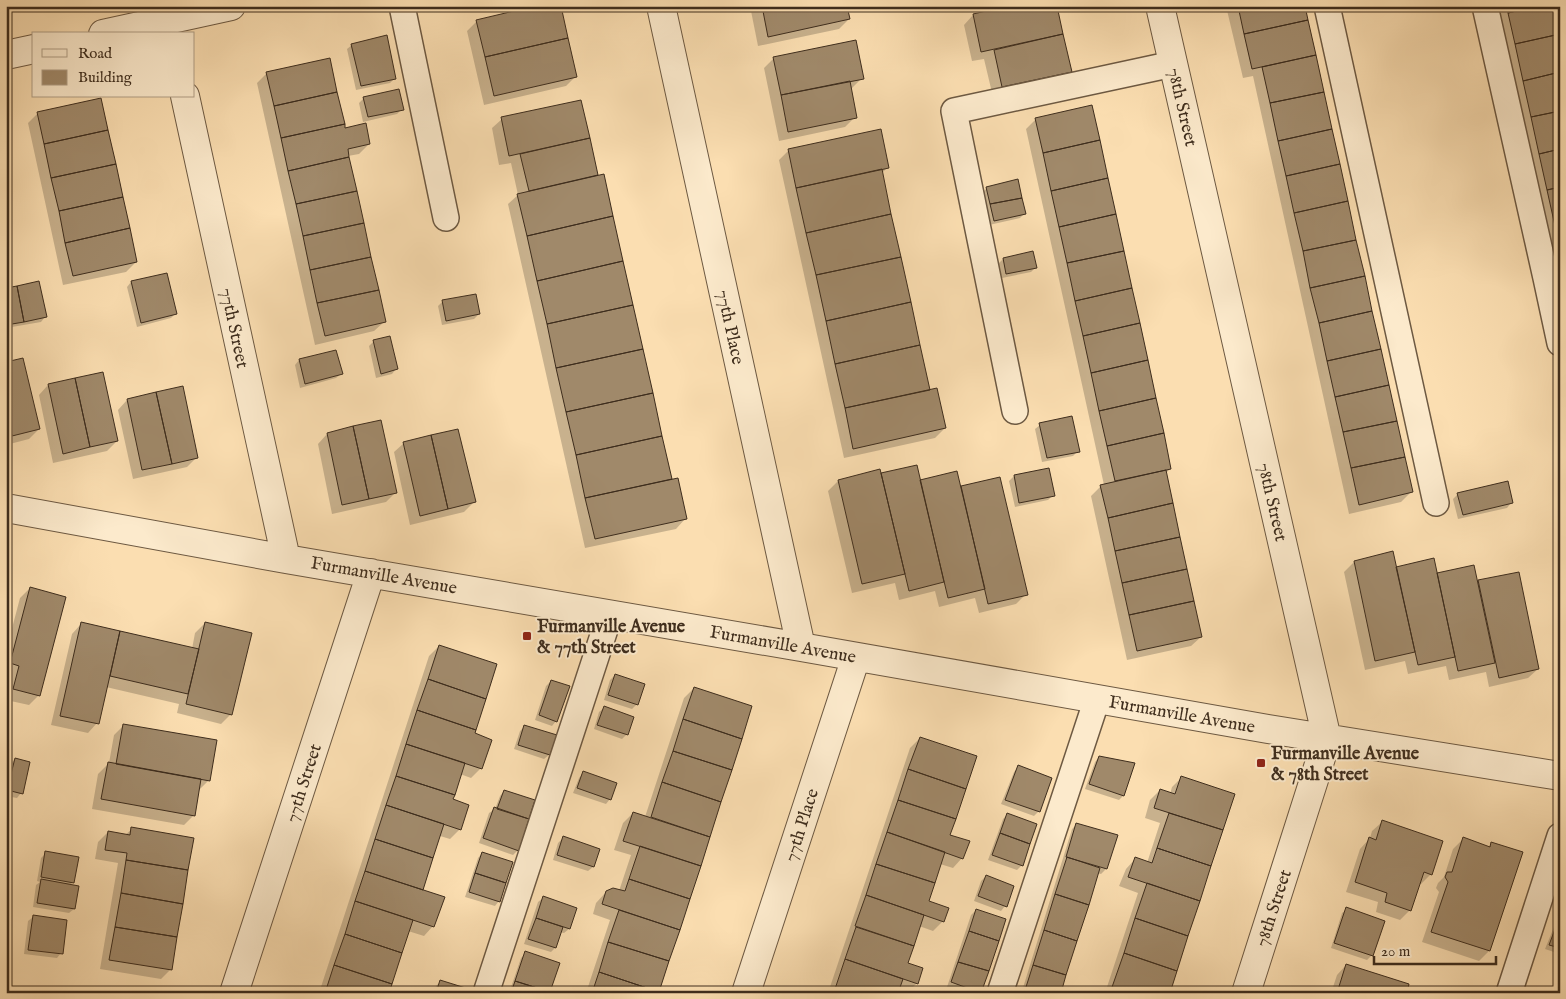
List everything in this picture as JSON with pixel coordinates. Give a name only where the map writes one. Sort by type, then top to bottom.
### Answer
[{"type":"street","points":[[112,32],[231,6]]},
{"type":"street","name":"77th Place","points":[[661,6],[801,647]]},
{"type":"street","name":"78th Street","points":[[1160,6],[1326,739],[1246,993]]},
{"type":"street","points":[[6,55],[32,49]]},
{"type":"street","name":"77th Street","points":[[184,98],[286,559]]},
{"type":"street","name":"Furmanville Avenue","points":[[6,508],[286,559],[1326,739],[1560,776]]},
{"type":"street","name":"77th Street","points":[[234,993],[371,573]]},
{"type":"street","name":"77th Place","points":[[746,993],[856,657]]},
{"type":"lane","points":[[402,6],[446,218]]},
{"type":"lane","points":[[1327,6],[1436,503]]},
{"type":"lane","points":[[1485,6],[1560,344]]},
{"type":"lane","points":[[1015,411],[954,111],[1173,64]]},
{"type":"lane","points":[[486,993],[610,614]]},
{"type":"lane","points":[[1000,993],[1097,699]]},
{"type":"lane","points":[[1508,993],[1560,836]]},
{"type":"building","points":[[535,6],[561,6],[568,38],[485,57],[476,20]]},
{"type":"building","points":[[762,6],[847,6],[850,19],[768,37]]},
{"type":"building","points":[[1008,6],[1057,6],[1063,34],[981,52],[973,14]]},
{"type":"building","points":[[1238,6],[1305,6],[1308,20],[1244,34]]},
{"type":"building","points":[[1506,6],[1538,6],[1508,13]]},
{"type":"building","points":[[1538,6],[1560,6],[1560,34],[1515,44],[1508,13]]},
{"type":"building","points":[[1308,20],[1316,55],[1252,69],[1244,34]]},
{"type":"building","points":[[1063,34],[1072,72],[1002,87],[994,50]]},
{"type":"building","points":[[1560,34],[1560,72],[1523,81],[1515,44]]},
{"type":"building","points":[[387,35],[396,79],[361,86],[351,44]]},
{"type":"building","points":[[568,38],[577,77],[494,96],[485,57]]},
{"type":"building","points":[[856,40],[864,79],[781,95],[773,57]]},
{"type":"building","points":[[1316,55],[1324,92],[1270,103],[1262,67]]},
{"type":"building","points":[[330,58],[337,92],[274,106],[266,72]]},
{"type":"building","points":[[1560,72],[1560,111],[1531,117],[1523,81]]},
{"type":"building","points":[[850,81],[857,118],[788,132],[781,95]]},
{"type":"building","points":[[399,89],[404,110],[368,117],[363,97]]},
{"type":"building","points":[[337,92],[345,124],[281,138],[274,106]]},
{"type":"building","points":[[1324,92],[1332,129],[1278,141],[1270,103]]},
{"type":"building","points":[[101,98],[108,130],[44,144],[37,112]]},
{"type":"building","points":[[581,100],[590,138],[509,156],[501,117]]},
{"type":"building","points":[[1092,105],[1100,140],[1043,153],[1035,118]]},
{"type":"building","points":[[1560,111],[1560,149],[1539,154],[1531,117]]},
{"type":"building","points":[[366,123],[370,144],[348,149],[349,157],[288,171],[281,138],[345,124],[345,128]]},
{"type":"building","points":[[881,129],[889,168],[796,188],[788,149]]},
{"type":"building","points":[[1332,129],[1340,164],[1286,176],[1278,141]]},
{"type":"building","points":[[108,130],[116,164],[51,178],[44,144]]},
{"type":"building","points":[[590,138],[598,175],[529,191],[520,154]]},
{"type":"building","points":[[1100,140],[1108,178],[1051,191],[1043,153]]},
{"type":"building","points":[[1560,149],[1560,187],[1547,190],[1539,154]]},
{"type":"building","points":[[349,157],[357,191],[296,204],[288,171]]},
{"type":"building","points":[[116,164],[123,197],[59,211],[51,178]]},
{"type":"building","points":[[1340,164],[1348,201],[1294,213],[1286,176]]},
{"type":"building","points":[[882,169],[891,214],[806,233],[796,188]]},
{"type":"building","points":[[604,174],[613,216],[527,236],[517,194]]},
{"type":"building","points":[[1108,178],[1116,214],[1059,227],[1051,191]]},
{"type":"building","points":[[1018,179],[1022,198],[990,204],[986,187]]},
{"type":"building","points":[[1560,187],[1560,225],[1555,226],[1547,190]]},
{"type":"building","points":[[357,191],[364,223],[303,236],[296,204]]},
{"type":"building","points":[[123,197],[130,228],[65,243],[59,211]]},
{"type":"building","points":[[1022,198],[1026,214],[994,221],[990,204]]},
{"type":"building","points":[[1348,201],[1356,240],[1303,251],[1294,213]]},
{"type":"building","points":[[891,214],[901,257],[816,275],[806,233]]},
{"type":"building","points":[[1116,214],[1124,251],[1067,263],[1059,227]]},
{"type":"building","points":[[613,216],[623,261],[537,281],[527,236]]},
{"type":"building","points":[[364,223],[371,257],[310,270],[303,236]]},
{"type":"building","points":[[1560,225],[1560,248],[1555,226]]},
{"type":"building","points":[[130,228],[137,262],[73,276],[65,243]]},
{"type":"building","points":[[1356,240],[1365,276],[1310,288],[1303,251]]},
{"type":"building","points":[[1033,251],[1037,268],[1006,274],[1003,258]]},
{"type":"building","points":[[1124,251],[1132,288],[1075,301],[1067,263]]},
{"type":"building","points":[[371,257],[379,290],[317,303],[310,270]]},
{"type":"building","points":[[901,257],[911,302],[826,321],[816,275]]},
{"type":"building","points":[[623,261],[633,305],[547,324],[537,281]]},
{"type":"building","points":[[167,273],[177,314],[141,323],[131,281]]},
{"type":"building","points":[[1365,276],[1372,311],[1319,323],[1310,288]]},
{"type":"building","points":[[39,281],[47,317],[24,322],[17,286]]},
{"type":"building","points":[[17,286],[24,322],[6,325],[6,288]]},
{"type":"building","points":[[1132,288],[1140,323],[1083,336],[1075,301]]},
{"type":"building","points":[[379,290],[386,322],[325,336],[317,303]]},
{"type":"building","points":[[476,294],[480,314],[446,321],[442,300]]},
{"type":"building","points":[[911,302],[920,345],[835,364],[826,321]]},
{"type":"building","points":[[633,305],[643,349],[556,368],[547,324]]},
{"type":"building","points":[[1372,311],[1381,349],[1327,361],[1319,323]]},
{"type":"building","points":[[1140,323],[1148,360],[1091,373],[1083,336]]},
{"type":"building","points":[[390,336],[398,369],[381,374],[373,340]]},
{"type":"building","points":[[920,345],[930,390],[845,408],[835,364]]},
{"type":"building","points":[[643,349],[653,393],[566,412],[556,368]]},
{"type":"building","points":[[1381,349],[1389,385],[1335,397],[1327,361]]},
{"type":"building","points":[[336,350],[343,374],[305,384],[299,359]]},
{"type":"building","points":[[23,358],[40,429],[12,436],[6,411],[6,362]]},
{"type":"building","points":[[1148,360],[1156,398],[1099,411],[1091,373]]},
{"type":"building","points":[[103,372],[118,441],[90,447],[75,378]]},
{"type":"building","points":[[75,378],[90,447],[63,454],[48,384]]},
{"type":"building","points":[[1389,385],[1397,421],[1343,432],[1335,397]]},
{"type":"building","points":[[183,386],[198,458],[172,464],[156,392]]},
{"type":"building","points":[[937,388],[946,428],[853,449],[845,408]]},
{"type":"building","points":[[156,392],[172,464],[142,470],[127,399]]},
{"type":"building","points":[[653,393],[662,436],[576,455],[566,412]]},
{"type":"building","points":[[1156,398],[1164,433],[1107,446],[1099,411]]},
{"type":"building","points":[[6,411],[12,436],[6,438]]},
{"type":"building","points":[[1072,416],[1080,452],[1047,458],[1039,423]]},
{"type":"building","points":[[381,420],[397,493],[369,499],[353,426]]},
{"type":"building","points":[[1397,421],[1405,457],[1351,468],[1343,432]]},
{"type":"building","points":[[353,426],[369,499],[342,505],[327,433]]},
{"type":"building","points":[[458,429],[476,502],[448,509],[431,435]]},
{"type":"building","points":[[1164,433],[1171,469],[1115,481],[1107,446]]},
{"type":"building","points":[[431,435],[448,509],[420,516],[403,442]]},
{"type":"building","points":[[662,436],[672,479],[585,498],[576,455]]},
{"type":"building","points":[[1405,457],[1413,492],[1359,505],[1351,468]]},
{"type":"building","points":[[917,465],[944,582],[909,591],[881,473]]},
{"type":"building","points":[[1049,468],[1055,496],[1019,503],[1014,475]]},
{"type":"building","points":[[880,469],[905,574],[862,584],[838,480]]},
{"type":"building","points":[[1166,470],[1173,503],[1108,518],[1100,485]]},
{"type":"building","points":[[957,471],[985,589],[948,598],[920,480]]},
{"type":"building","points":[[1000,477],[1028,595],[988,604],[961,486]]},
{"type":"building","points":[[678,478],[687,519],[595,539],[585,498]]},
{"type":"building","points":[[1508,481],[1513,503],[1463,515],[1457,493]]},
{"type":"building","points":[[1173,503],[1180,537],[1115,551],[1108,518]]},
{"type":"building","points":[[1180,537],[1187,569],[1122,583],[1115,551]]},
{"type":"building","points":[[1393,551],[1415,652],[1375,661],[1354,561]]},
{"type":"building","points":[[1434,558],[1455,657],[1418,665],[1396,567]]},
{"type":"building","points":[[1474,565],[1495,663],[1458,671],[1437,573]]},
{"type":"building","points":[[1187,569],[1194,601],[1129,615],[1122,583]]},
{"type":"building","points":[[1519,572],[1539,669],[1499,678],[1478,580]]},
{"type":"building","points":[[30,587],[66,597],[40,696],[13,689],[19,666],[10,663]]},
{"type":"building","points":[[1194,601],[1202,637],[1137,651],[1129,615]]},
{"type":"building","points":[[81,622],[120,631],[99,724],[60,716]]},
{"type":"building","points":[[205,622],[252,633],[232,715],[186,704]]},
{"type":"building","points":[[120,631],[199,649],[188,694],[110,676]]},
{"type":"building","points":[[439,645],[497,664],[486,699],[428,679]]},
{"type":"building","points":[[615,674],[645,684],[638,705],[608,695]]},
{"type":"building","points":[[428,679],[486,699],[476,730],[417,710]]},
{"type":"building","points":[[551,680],[570,686],[557,722],[539,715]]},
{"type":"building","points":[[694,687],[752,706],[742,739],[683,719]]},
{"type":"building","points":[[604,706],[634,717],[628,735],[597,725]]},
{"type":"building","points":[[417,710],[476,730],[475,733],[492,740],[482,769],[406,744]]},
{"type":"building","points":[[683,719],[742,739],[732,770],[673,751]]},
{"type":"building","points":[[123,724],[217,740],[210,781],[116,764]]},
{"type":"building","points":[[524,725],[557,735],[550,755],[518,745]]},
{"type":"building","points":[[920,737],[977,756],[966,789],[908,769]]},
{"type":"building","points":[[406,744],[465,763],[455,795],[396,776]]},
{"type":"building","points":[[673,751],[732,770],[721,802],[662,782]]},
{"type":"building","points":[[1099,756],[1135,763],[1124,796],[1089,784]]},
{"type":"building","points":[[15,758],[30,762],[23,794],[7,790]]},
{"type":"building","points":[[108,762],[201,779],[195,816],[101,799]]},
{"type":"building","points":[[1018,765],[1052,778],[1040,812],[1005,800]]},
{"type":"building","points":[[908,769],[966,789],[956,819],[898,800]]},
{"type":"building","points":[[583,771],[617,783],[611,800],[577,788]]},
{"type":"building","points":[[396,776],[455,795],[453,799],[469,805],[461,830],[386,805]]},
{"type":"building","points":[[1181,776],[1235,794],[1223,830],[1154,808],[1160,789],[1175,794]]},
{"type":"building","points":[[662,782],[721,802],[710,837],[651,817]]},
{"type":"building","points":[[504,790],[535,800],[529,819],[497,809]]},
{"type":"building","points":[[898,800],[956,819],[950,835],[970,841],[963,859],[887,832]]},
{"type":"building","points":[[386,805],[444,824],[433,858],[375,839]]},
{"type":"building","points":[[494,807],[529,819],[519,851],[483,838]]},
{"type":"building","points":[[633,812],[710,837],[701,866],[623,841]]},
{"type":"building","points":[[1007,813],[1037,824],[1030,844],[1000,833]]},
{"type":"building","points":[[1169,813],[1223,830],[1211,866],[1157,848]]},
{"type":"building","points":[[1382,820],[1443,841],[1432,875],[1424,872],[1411,911],[1385,902],[1387,893],[1355,882],[1369,837],[1376,840]]},
{"type":"building","points":[[1076,823],[1118,835],[1107,869],[1066,857]]},
{"type":"building","points":[[131,827],[194,838],[188,870],[126,860],[127,853],[105,850],[108,831],[130,835]]},
{"type":"building","points":[[887,832],[945,852],[935,883],[876,864]]},
{"type":"building","points":[[1000,833],[1030,844],[1023,866],[992,855]]},
{"type":"building","points":[[563,836],[600,849],[594,867],[557,855]]},
{"type":"building","points":[[1463,837],[1490,847],[1491,842],[1523,852],[1490,951],[1431,932],[1448,882],[1445,877],[1447,872],[1452,872]]},
{"type":"building","points":[[375,839],[433,858],[423,890],[365,871]]},
{"type":"building","points":[[640,846],[701,866],[690,899],[629,879]]},
{"type":"building","points":[[1157,848],[1211,866],[1200,901],[1128,877],[1135,857],[1152,863]]},
{"type":"building","points":[[45,851],[79,857],[74,883],[41,877]]},
{"type":"building","points":[[482,852],[513,862],[506,883],[475,873]]},
{"type":"building","points":[[1067,857],[1100,868],[1089,905],[1055,894]]},
{"type":"building","points":[[126,860],[188,870],[183,904],[121,893]]},
{"type":"building","points":[[876,864],[935,883],[929,901],[949,908],[944,922],[866,895]]},
{"type":"building","points":[[365,871],[445,897],[434,927],[355,901]]},
{"type":"building","points":[[475,873],[506,883],[500,902],[469,892]]},
{"type":"building","points":[[986,875],[1014,886],[1007,907],[978,896]]},
{"type":"building","points":[[41,879],[79,886],[75,909],[37,903]]},
{"type":"building","points":[[629,879],[690,899],[680,930],[602,904],[606,891],[613,888],[625,891]]},
{"type":"building","points":[[1147,883],[1200,901],[1188,936],[1135,918]]},
{"type":"building","points":[[121,893],[183,904],[177,937],[115,927]]},
{"type":"building","points":[[1055,894],[1089,905],[1077,941],[1044,930]]},
{"type":"building","points":[[866,895],[924,915],[914,946],[855,926]]},
{"type":"building","points":[[543,896],[577,908],[570,929],[536,918]]},
{"type":"building","points":[[355,901],[413,920],[402,953],[345,934]]},
{"type":"building","points":[[1346,907],[1385,921],[1373,956],[1334,943]]},
{"type":"building","points":[[976,909],[1006,919],[999,941],[969,931]]},
{"type":"building","points":[[619,910],[680,930],[669,961],[608,942]]},
{"type":"building","points":[[33,915],[67,920],[63,954],[28,950]]},
{"type":"building","points":[[1560,916],[1560,948],[1549,945]]},
{"type":"building","points":[[536,918],[563,927],[556,948],[528,939]]},
{"type":"building","points":[[1135,918],[1188,936],[1177,971],[1124,953]]},
{"type":"building","points":[[115,927],[177,937],[172,970],[109,960]]},
{"type":"building","points":[[856,927],[914,946],[908,963],[923,968],[918,984],[845,959]]},
{"type":"building","points":[[1044,930],[1077,941],[1066,975],[1033,965]]},
{"type":"building","points":[[969,931],[999,941],[989,971],[958,962]]},
{"type":"building","points":[[345,934],[402,953],[392,984],[334,965]]},
{"type":"building","points":[[608,942],[669,961],[659,992],[599,972]]},
{"type":"building","points":[[525,951],[560,963],[550,992],[515,981]]},
{"type":"building","points":[[1124,953],[1177,971],[1170,993],[1120,993],[1111,990]]},
{"type":"building","points":[[845,959],[903,979],[898,993],[834,992]]},
{"type":"building","points":[[958,962],[989,971],[981,993],[951,982]]},
{"type":"building","points":[[1346,964],[1409,984],[1407,993],[1337,993]]},
{"type":"building","points":[[334,965],[392,984],[389,993],[325,993]]},
{"type":"building","points":[[1033,965],[1066,975],[1061,993],[1045,993],[1026,987]]},
{"type":"building","points":[[599,972],[659,992],[659,993],[592,993]]},
{"type":"building","points":[[440,980],[472,990],[471,993],[436,993]]},
{"type":"building","points":[[515,981],[550,992],[511,993]]},
{"type":"place","name":"Furmanville Avenue & 77th Street","points":[[527,636]]},
{"type":"place","name":"Furmanville Avenue & 78th Street","points":[[1261,763]]}]
